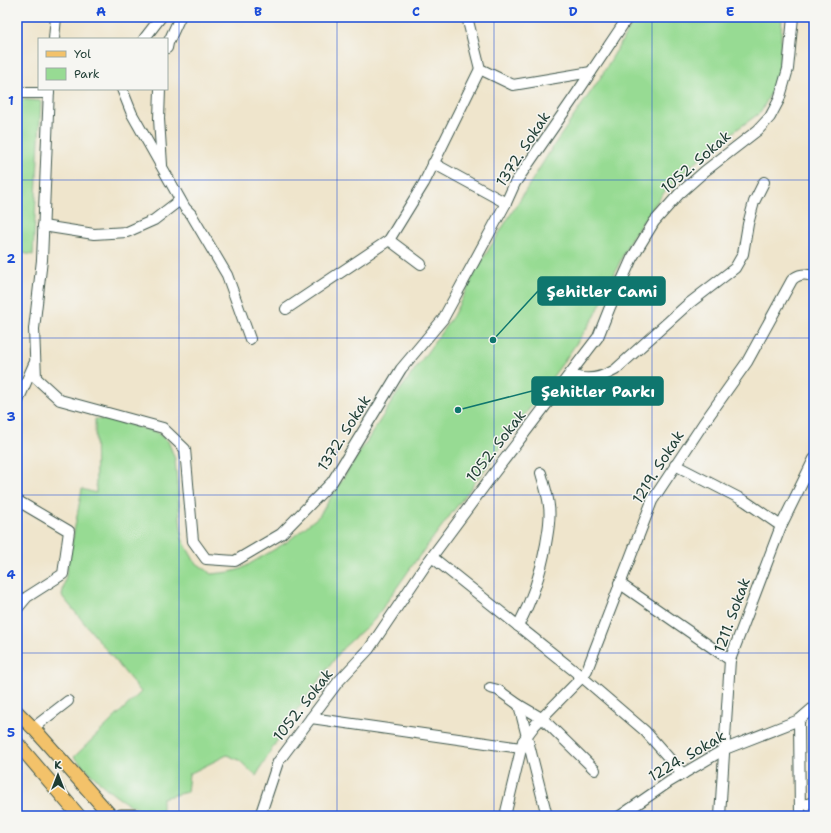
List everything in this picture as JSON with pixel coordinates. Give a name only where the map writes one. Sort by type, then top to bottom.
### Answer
[{"type":"main road","points":[[17,712],[111,816]]},
{"type":"main road","points":[[17,743],[79,816]]},
{"type":"main road","points":[[121,816],[135,816]]},
{"type":"street","points":[[54,38],[56,17]]},
{"type":"street","points":[[145,38],[161,17]]},
{"type":"street","points":[[168,43],[180,17]]},
{"type":"street","points":[[286,309],[389,240],[424,183],[480,69],[467,17]]},
{"type":"street","name":"1372. Sokak","points":[[35,362],[36,378],[60,400],[163,428],[185,448],[193,541],[206,559],[235,561],[281,534],[332,482],[401,369],[443,319],[506,203],[515,183],[628,17]]},
{"type":"street","name":"1052. Sokak","points":[[260,816],[278,762],[338,682],[369,649],[432,556],[598,337],[632,258],[654,222],[679,194],[705,171],[758,130],[770,117],[779,100],[788,70],[793,17]]},
{"type":"street","points":[[480,69],[512,85],[591,72]]},
{"type":"street","points":[[122,90],[132,114],[184,208],[192,214],[227,276],[250,339]]},
{"type":"street","points":[[160,90],[159,119],[163,169]]},
{"type":"street","points":[[17,93],[49,91],[42,260],[34,329],[35,362],[17,403]]},
{"type":"street","points":[[433,163],[506,203]]},
{"type":"street","points":[[570,374],[578,378],[588,379],[602,376],[615,370],[687,305],[735,268],[743,254],[748,224],[754,202],[764,182]]},
{"type":"street","points":[[43,226],[94,234],[126,232],[154,220],[180,200]]},
{"type":"street","points":[[389,240],[421,264]]},
{"type":"street","name":"1219. Sokak","points":[[505,816],[521,748],[527,735],[587,670],[619,583],[652,501],[703,424],[747,362],[792,280],[802,274],[814,277]]},
{"type":"street","name":"1211. Sokak","points":[[720,816],[730,660],[781,526],[814,460]]},
{"type":"street","points":[[675,465],[746,501],[781,526]]},
{"type":"street","points":[[518,626],[527,610],[539,577],[549,530],[550,508],[541,473]]},
{"type":"street","points":[[17,609],[27,597],[63,574],[69,531],[18,501]]},
{"type":"street","points":[[432,556],[582,677],[645,731],[682,774]]},
{"type":"street","points":[[619,583],[730,660]]},
{"type":"street","points":[[490,688],[498,690],[542,719],[595,770]]},
{"type":"street","points":[[33,728],[68,701]]},
{"type":"street","points":[[519,705],[548,816]]},
{"type":"street","name":"1224. Sokak","points":[[620,816],[682,774],[725,749],[799,720],[814,708]]},
{"type":"street","points":[[311,718],[521,748]]},
{"type":"street","points":[[799,720],[800,811]]},
{"type":"street","points":[[800,811],[814,802]]},
{"type":"green space","points":[[636,17],[782,17],[779,76],[761,112],[725,138],[681,174],[662,195],[630,240],[595,316],[565,360],[417,559],[374,620],[343,648],[288,722],[256,776],[239,760],[227,755],[189,774],[187,792],[162,798],[162,812],[143,810],[123,801],[106,788],[74,757],[141,692],[62,596],[82,489],[96,493],[95,419],[113,420],[156,432],[168,441],[175,459],[182,539],[195,562],[212,574],[241,569],[287,542],[319,516],[393,400],[453,316],[479,265],[554,145],[599,80]]},
{"type":"green space","points":[[17,99],[41,101],[33,255],[17,252]]},
{"type":"place","name":"Şehitler Cami","points":[[493,340]]},
{"type":"place","name":"Şehitler Parkı","points":[[458,410]]}]
